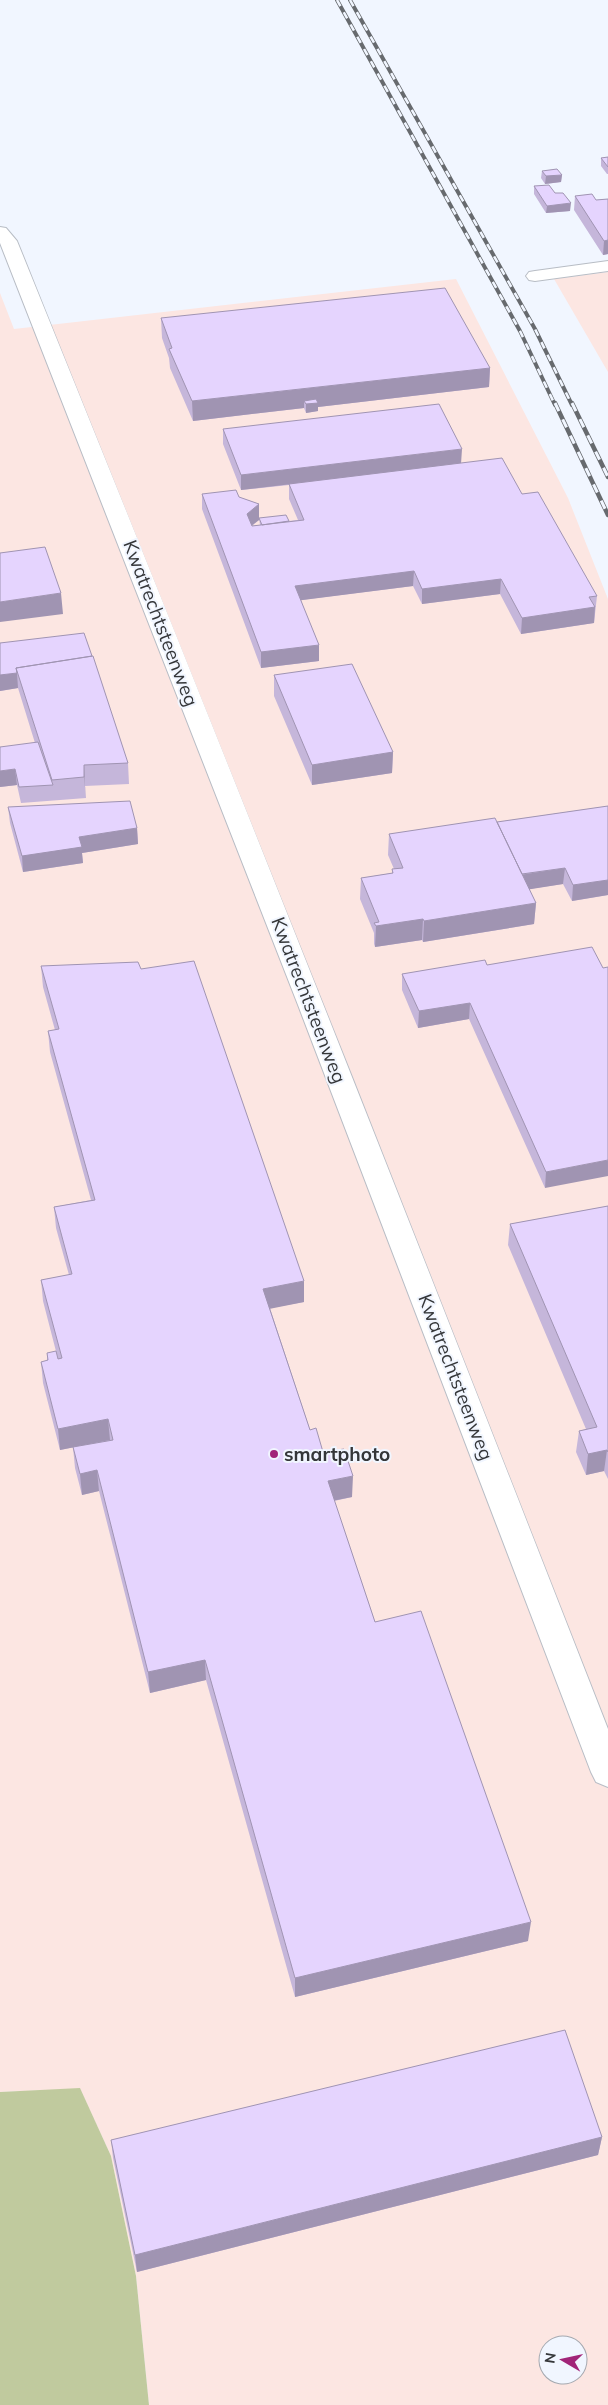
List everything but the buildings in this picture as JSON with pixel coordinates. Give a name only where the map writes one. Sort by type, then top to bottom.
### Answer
[{"type":"street","name":"Kwatrechtsteenweg","points":[[0,232],[8,241],[120,520],[421,1287],[608,1772]]},
{"type":"street","points":[[535,276],[608,266]]},
{"type":"shaded area","points":[[608,272],[608,372],[554,279]]},
{"type":"shaded area","points":[[456,279],[568,498],[608,599],[608,2405],[149,2405],[136,2276],[111,2156],[80,2089],[0,2092],[0,293],[14,329]]},
{"type":"green space","points":[[80,2088],[111,2156],[136,2276],[149,2405],[0,2405],[0,2092]]},
{"type":"railway","points":[[337,0],[520,331],[555,405]]},
{"type":"railway","points":[[350,0],[535,329],[572,405]]},
{"type":"railway","points":[[555,403],[608,515]]},
{"type":"railway","points":[[572,403],[608,477]]},
{"type":"place","name":"smartphoto","points":[[274,1454]]}]
